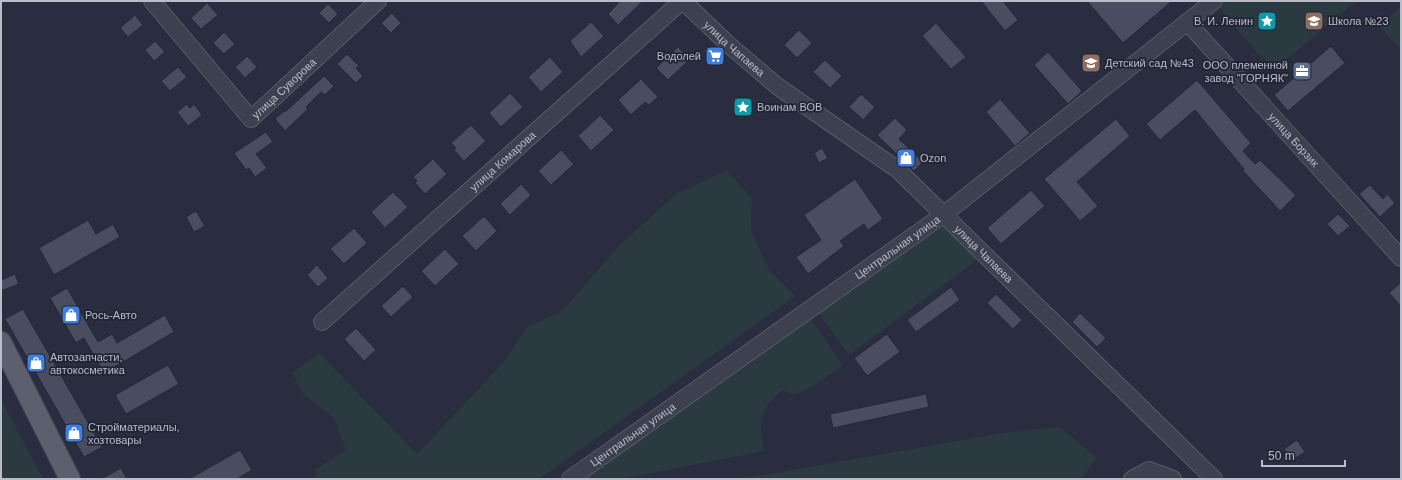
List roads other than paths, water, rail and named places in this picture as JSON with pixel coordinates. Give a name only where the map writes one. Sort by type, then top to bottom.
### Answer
[{"type":"main road","points":[[1,342],[70,475]]},
{"type":"street","name":"улица Суворова","points":[[152,1],[251,119],[378,1]]},
{"type":"street","name":"улица Чапаева","points":[[683,1],[729,45],[777,86],[898,170],[1214,479]]},
{"type":"street","name":"улица Комарова","points":[[322,322],[683,1]]},
{"type":"street","name":"Центральная улица","points":[[570,479],[943,215],[1214,1]]},
{"type":"street","name":"улица Борзик","points":[[1187,22],[1401,258]]},
{"type":"street","points":[[1132,479],[1149,470],[1173,479]]},
{"type":"place","name":"В. И. Ленин","points":[[1267,21]]},
{"type":"place","name":"Школа №23","points":[[1314,21]]},
{"type":"place","name":"Водолей","points":[[715,56]]},
{"type":"place","name":"Детский сад №43","points":[[1091,63]]},
{"type":"place","name":"ООО племенной завод \"ГОРНЯК\"","points":[[1302,71]]},
{"type":"place","name":"Воинам ВОВ","points":[[743,107]]},
{"type":"place","name":"Ozon","points":[[906,158]]},
{"type":"place","name":"Рось-Авто","points":[[71,315]]},
{"type":"place","name":"Автозапчасти, автокосметика","points":[[36,363]]},
{"type":"place","name":"Стройматериалы, хозтовары","points":[[74,433]]}]
